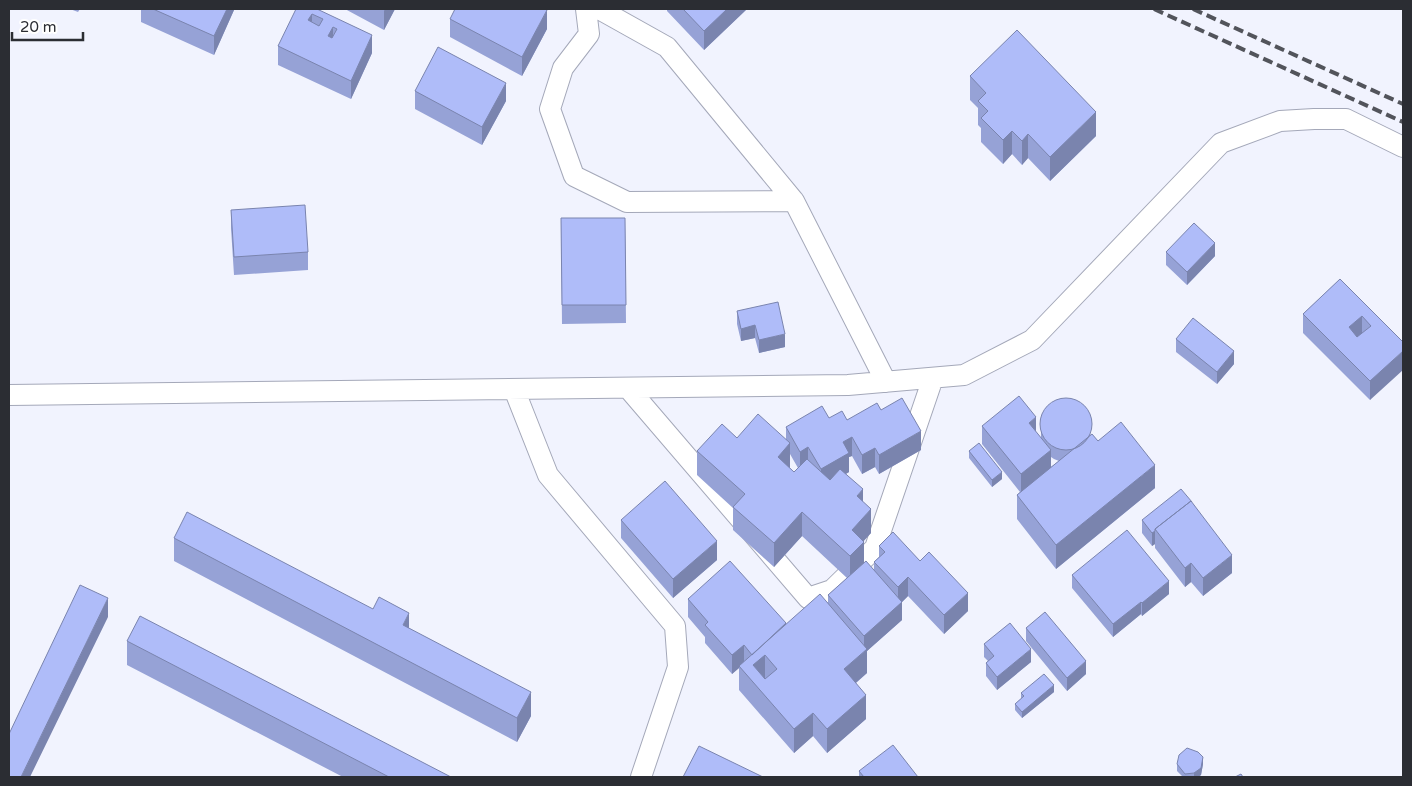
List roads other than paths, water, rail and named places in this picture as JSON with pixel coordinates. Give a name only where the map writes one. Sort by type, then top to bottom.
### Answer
[{"type":"street","points":[[586,9],[589,34],[563,68],[550,109],[574,176],[627,202],[794,201]]},
{"type":"street","points":[[599,9],[667,47],[794,201],[886,382]]},
{"type":"street","points":[[9,395],[848,385],[964,375],[1032,340],[1221,143],[1280,121],[1314,119],[1346,120],[1403,147]]},
{"type":"street","points":[[628,388],[808,598],[832,590],[875,548],[933,378]]},
{"type":"street","points":[[514,389],[548,475],[675,626],[678,667],[641,777]]},
{"type":"railway","points":[[1154,9],[1403,122]]},
{"type":"railway","points":[[1193,9],[1403,104]]}]
